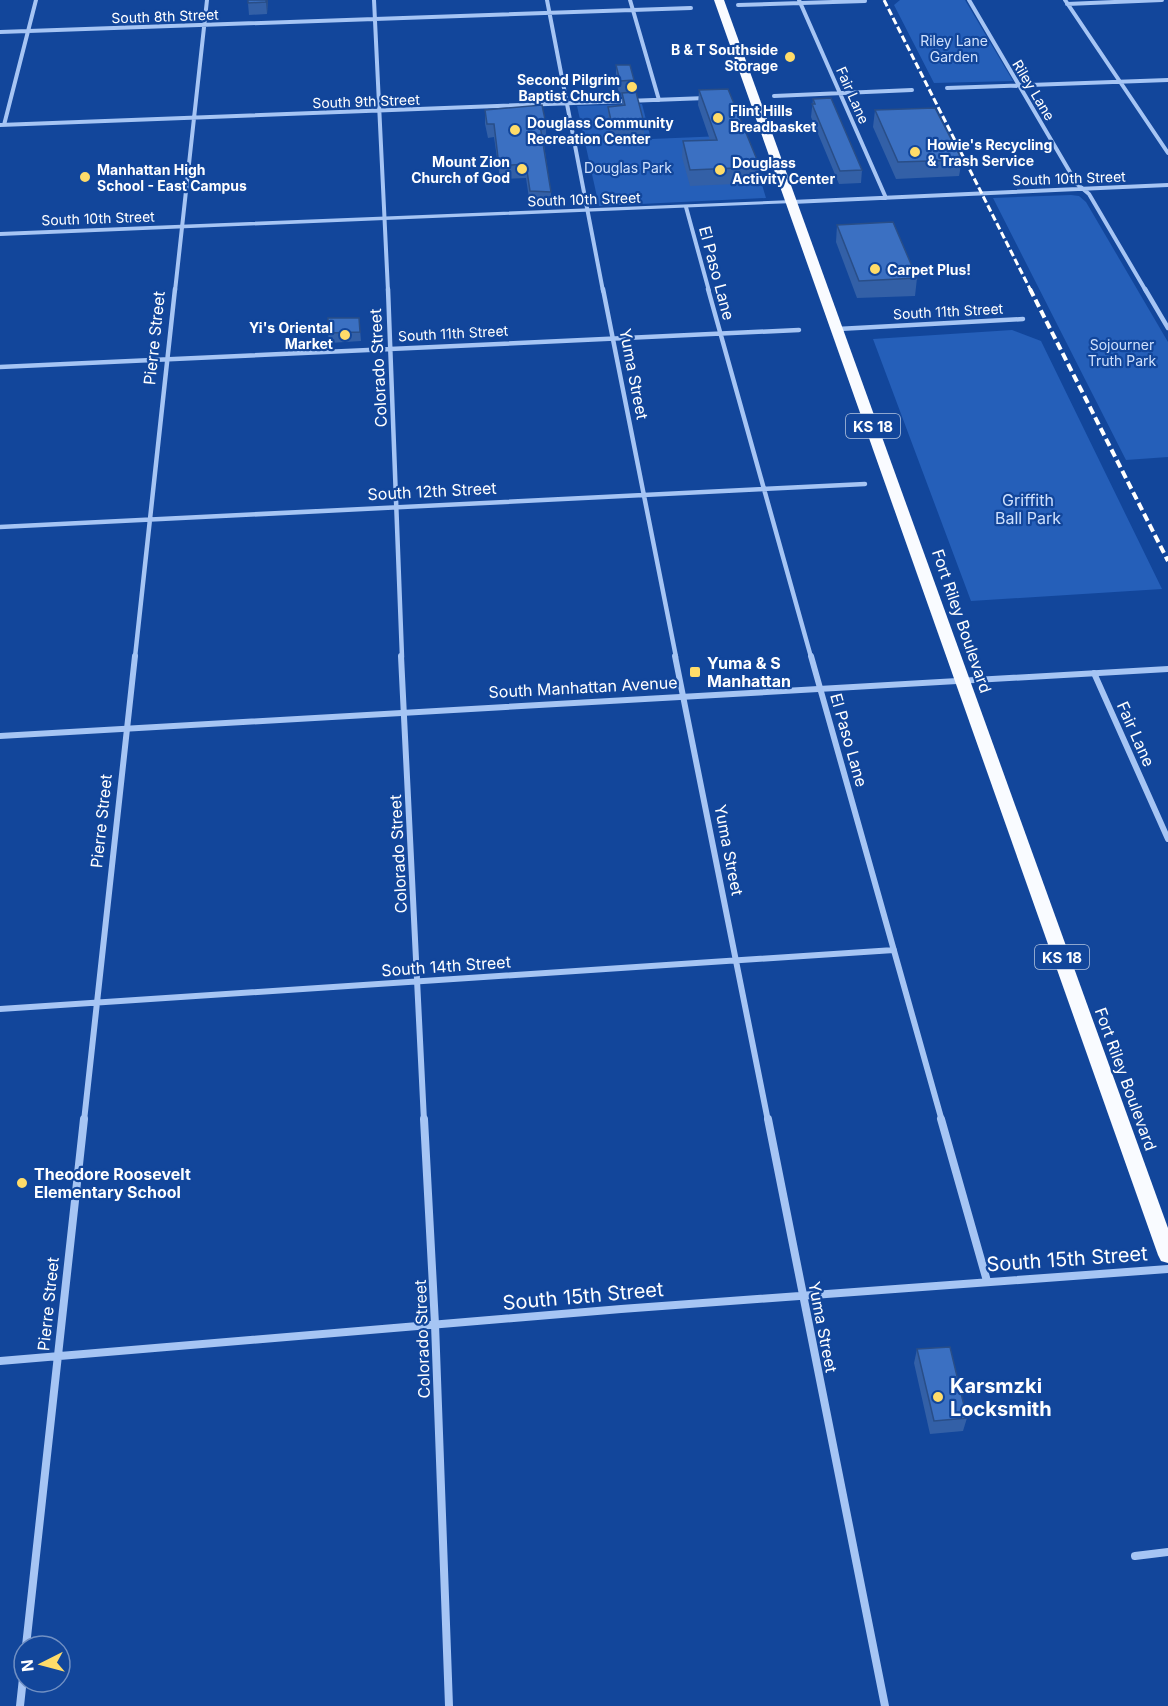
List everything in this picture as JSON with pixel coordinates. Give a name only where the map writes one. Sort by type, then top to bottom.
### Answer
[{"type":"highway","name":"Fort Riley Boulevard","points":[[719,0],[1168,1255]]},
{"type":"street","points":[[2,125],[36,0]]},
{"type":"street","name":"Pierre Street","points":[[27,1634],[207,0]]},
{"type":"street","name":"Colorado Street","points":[[374,0],[391,348],[404,713],[435,1324],[449,1706]]},
{"type":"street","name":"Yuma Street","points":[[547,0],[614,338],[642,494],[885,1706]]},
{"type":"street","points":[[630,0],[659,100]]},
{"type":"street","name":"Riley Lane","points":[[969,0],[1077,184],[1090,196],[1168,328]]},
{"type":"street","points":[[738,5],[865,1]]},
{"type":"street","points":[[1066,2],[1168,1]]},
{"type":"street","name":"Fair Lane","points":[[800,2],[886,198]]},
{"type":"street","points":[[1066,2],[1168,152]]},
{"type":"street","name":"South 8th Street","points":[[0,32],[691,8]]},
{"type":"street","points":[[947,88],[1168,80]]},
{"type":"street","points":[[774,96],[912,90]]},
{"type":"street","name":"South 9th Street","points":[[2,125],[712,98]]},
{"type":"street","name":"South 10th Street","points":[[0,234],[1168,185]]},
{"type":"street","name":"El Paso Lane","points":[[686,207],[987,1281]]},
{"type":"street","name":"South 11th Street","points":[[838,329],[1023,319]]},
{"type":"street","name":"South 11th Street","points":[[0,367],[799,330]]},
{"type":"street","name":"South 12th Street","points":[[0,527],[865,484]]},
{"type":"street","name":"South Manhattan Avenue","points":[[0,736],[1168,669]]},
{"type":"street","name":"Fair Lane","points":[[1094,673],[1168,839]]},
{"type":"street","name":"South 14th Street","points":[[0,1009],[894,950]]},
{"type":"street","name":"South 15th Street","points":[[0,1361],[435,1324],[1168,1269]]},
{"type":"street","points":[[1134,1556],[1168,1552]]},
{"type":"green space","name":"Riley Lane Garden","points":[[900,0],[965,0],[1013,81],[934,83],[894,5]]},
{"type":"green space","name":"Douglas Park","points":[[642,104],[651,139],[747,135],[766,198],[599,206],[577,106]]},
{"type":"green space","name":"Sojourner Truth Park","points":[[1079,196],[1086,202],[1168,342],[1168,457],[1126,460],[993,198]]},
{"type":"green space","name":"Griffith Ball Park","points":[[1012,330],[1041,341],[1162,589],[971,601],[873,339]]},
{"type":"building","points":[[248,0],[266,0],[266,2],[248,3]]},
{"type":"building","points":[[616,65],[630,65],[634,80],[620,81]]},
{"type":"building","points":[[728,89],[760,167],[690,170],[683,141],[717,140],[699,90]]},
{"type":"building","points":[[636,92],[644,123],[612,125],[608,107],[625,105],[622,93]]},
{"type":"building","points":[[831,98],[862,170],[840,171],[812,104],[815,104],[813,99]]},
{"type":"building","points":[[542,105],[546,124],[540,125],[551,192],[530,191],[526,164],[499,166],[494,124],[487,124],[485,110]]},
{"type":"building","points":[[935,108],[962,160],[898,162],[875,110]]},
{"type":"building","points":[[893,222],[917,278],[859,281],[837,225]]},
{"type":"building","points":[[328,318],[359,318],[360,332],[328,333]]},
{"type":"building","name":"Karsmzki Locksmith","points":[[950,1347],[967,1418],[934,1421],[917,1349]]},
{"type":"railway","points":[[884,0],[1031,291]]},
{"type":"railway","points":[[1030,289],[1168,561]]},
{"type":"place","name":"B & T Southside Storage","points":[[790,57]]},
{"type":"place","name":"Second Pilgrim Baptist Church","points":[[632,87]]},
{"type":"place","name":"Flint Hills Breadbasket","points":[[718,118]]},
{"type":"place","name":"Douglass Community Recreation Center","points":[[515,130]]},
{"type":"place","name":"Howie's Recycling & Trash Service","points":[[915,152]]},
{"type":"place","name":"Mount Zion Church of God","points":[[522,169]]},
{"type":"place","name":"Douglass Activity Center","points":[[720,170]]},
{"type":"place","name":"Manhattan High School - East Campus","points":[[85,177]]},
{"type":"place","name":"Carpet Plus!","points":[[875,269]]},
{"type":"place","name":"Yi's Oriental Market","points":[[345,335]]},
{"type":"place","name":"Yuma & S Manhattan","points":[[695,672]]},
{"type":"place","name":"Theodore Roosevelt Elementary School","points":[[22,1183]]},
{"type":"place","name":"Karsmzki Locksmith","points":[[938,1397]]}]
